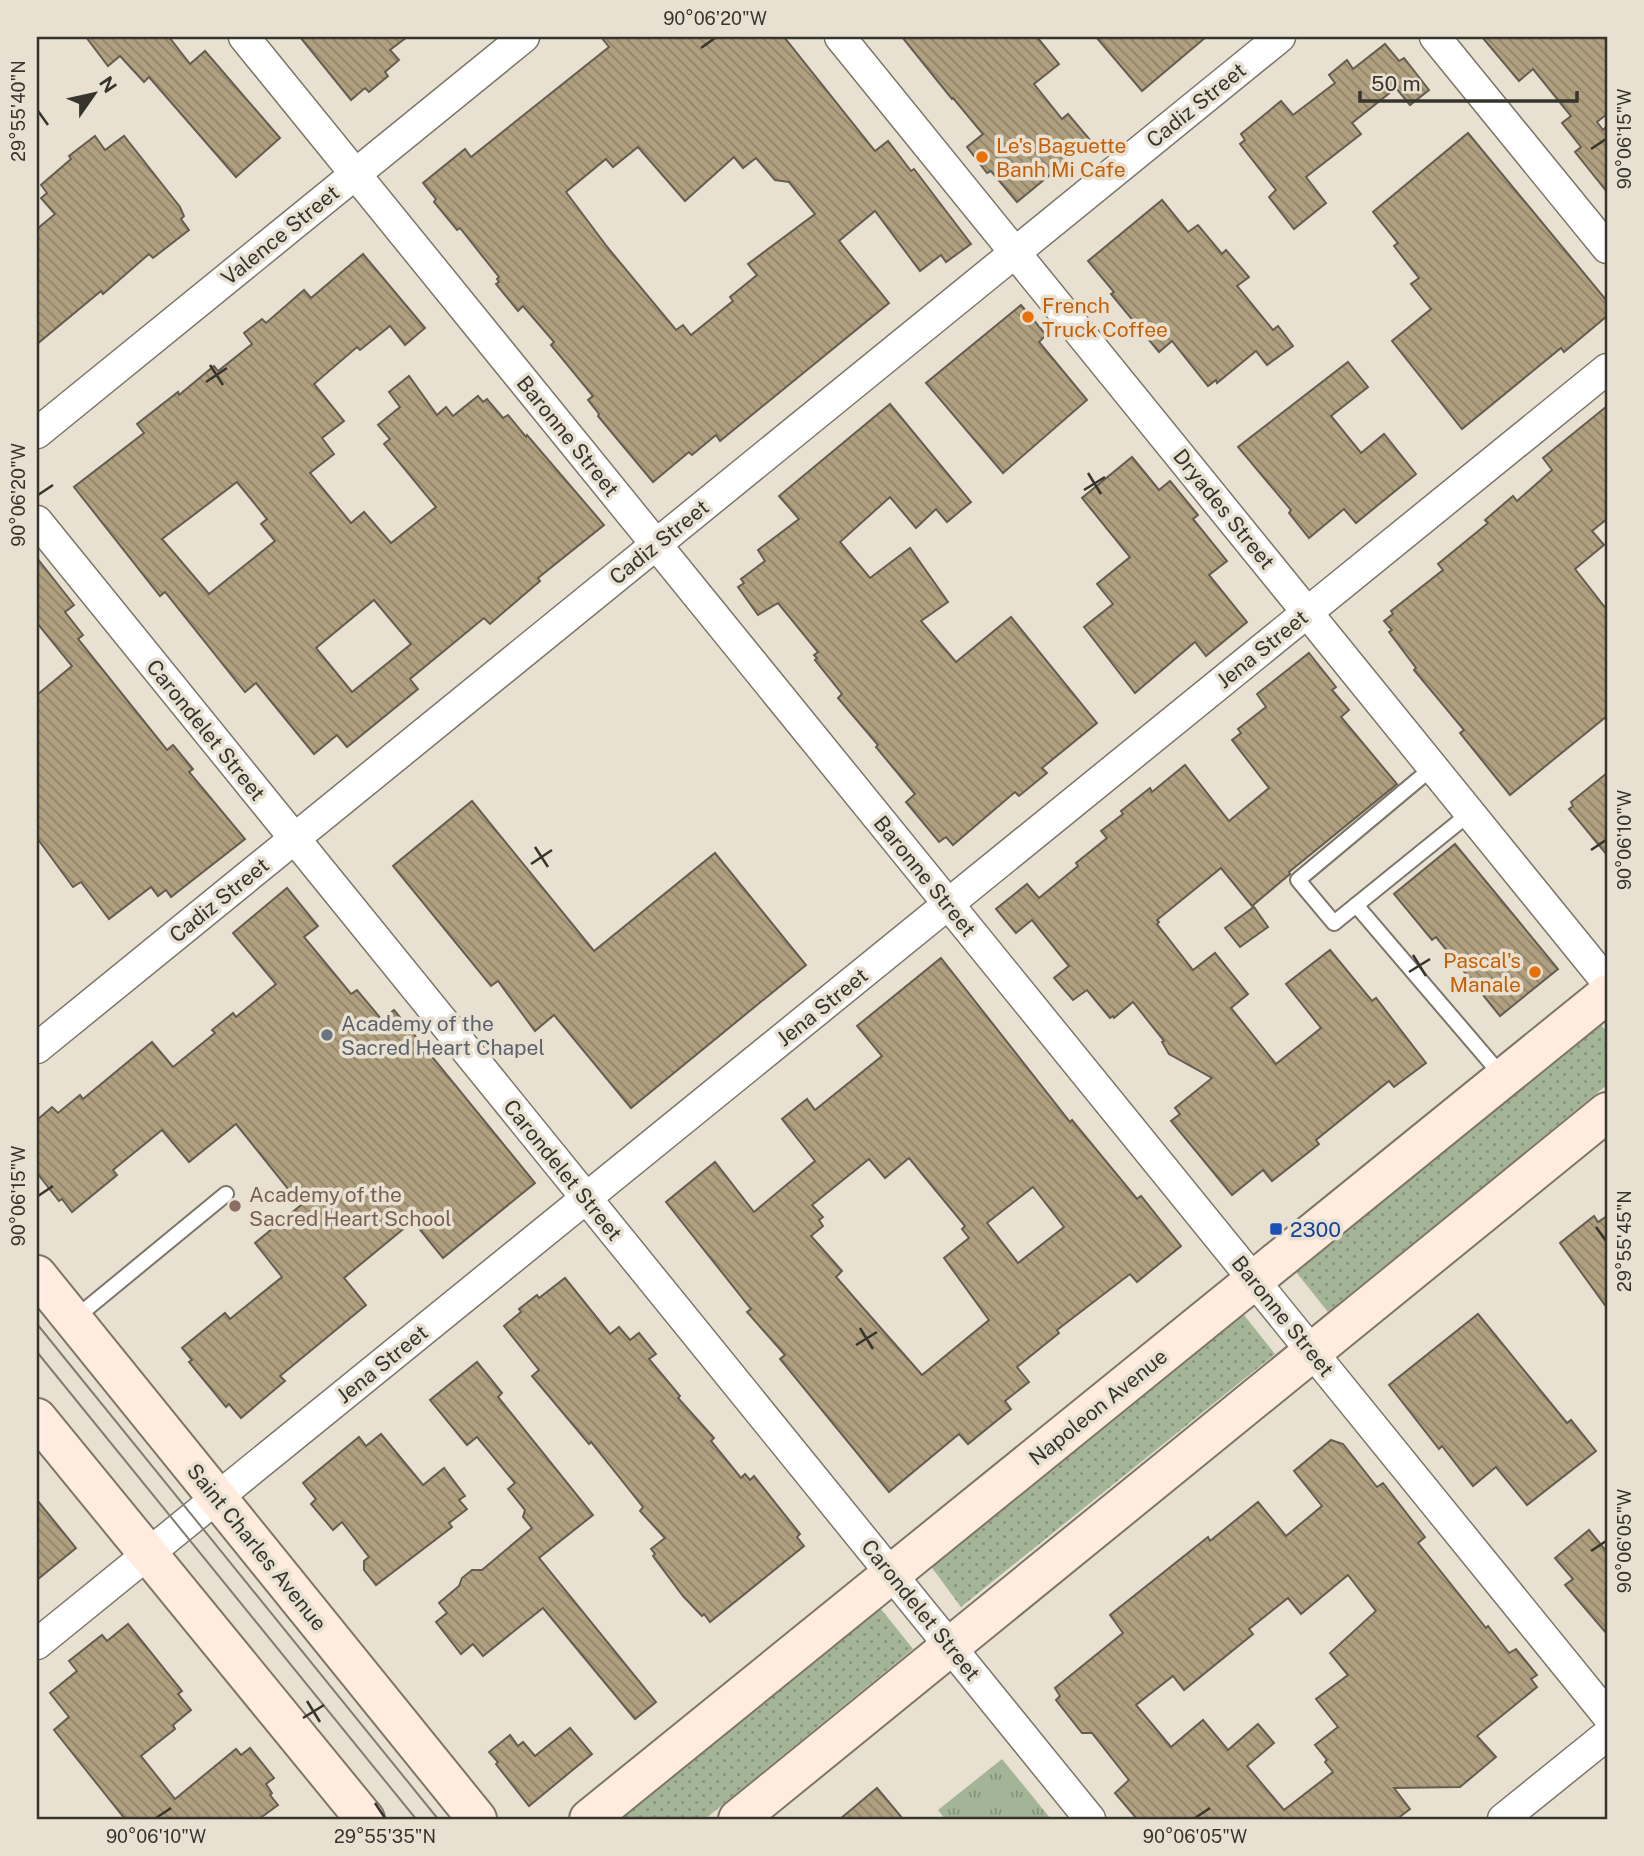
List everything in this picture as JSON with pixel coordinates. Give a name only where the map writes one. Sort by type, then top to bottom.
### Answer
[{"type":"main road","name":"Napoleon Avenue","points":[[589,1819],[1607,994]]},
{"type":"main road","points":[[737,1819],[1607,1112]]},
{"type":"main road","name":"Saint Charles Avenue","points":[[37,1275],[477,1819]]},
{"type":"main road","points":[[37,1418],[365,1819]]},
{"type":"street","name":"Baronne Street","points":[[244,37],[1607,1715]]},
{"type":"street","name":"Valence Street","points":[[37,433],[524,37]]},
{"type":"street","name":"Dryades Street","points":[[840,37],[1607,982]]},
{"type":"street","name":"Cadiz Street","points":[[37,1048],[1280,37]]},
{"type":"street","points":[[1436,37],[1607,248]]},
{"type":"street","name":"Jena Street","points":[[37,1644],[1607,369]]},
{"type":"street","name":"Carondelet Street","points":[[37,521],[1090,1819]]},
{"type":"street","points":[[1503,1819],[1607,1735]]},
{"type":"lane","points":[[1433,768],[1298,880],[1334,923],[1470,813]]},
{"type":"lane","points":[[1356,905],[1503,1078]]},
{"type":"lane","points":[[73,1320],[226,1194]]},
{"type":"green space","points":[[1596,1019],[1607,1032],[1607,1085],[1328,1312],[1292,1267]]},
{"type":"green space","points":[[1240,1310],[1275,1354],[961,1607],[927,1561]]},
{"type":"green space","points":[[877,1604],[913,1649],[705,1819],[610,1819]]},
{"type":"green space","points":[[1002,1759],[1051,1819],[945,1819],[938,1810]]},
{"type":"building","points":[[86,37],[169,37],[190,64],[205,51],[280,138],[236,177],[149,77],[144,82],[120,56],[108,66]]},
{"type":"building","points":[[300,37],[407,37],[390,50],[399,60],[385,72],[388,76],[369,92],[365,88],[351,100]]},
{"type":"building","points":[[601,37],[784,37],[875,151],[888,141],[911,171],[914,169],[971,244],[946,262],[941,255],[920,271],[875,211],[839,241],[889,303],[720,441],[716,435],[692,455],[689,452],[653,482],[598,416],[588,400],[593,396],[551,345],[554,342],[523,306],[518,311],[496,284],[499,277],[460,228],[457,230],[434,202],[436,199],[423,183],[465,149],[471,157],[609,47]],"holes":[[[638,147],[685,201],[734,157],[743,168],[756,158],[775,180],[789,182],[815,214],[748,264],[757,275],[730,297],[733,301],[691,335],[683,325],[676,330],[566,192],[606,159],[613,167]]]},
{"type":"building","points":[[902,37],[1037,37],[1059,64],[1034,84],[1062,119],[1068,114],[1091,141],[1017,202],[991,171],[987,173],[967,147],[983,134]]},
{"type":"building","points":[[1096,37],[1206,37],[1142,91]]},
{"type":"building","points":[[1482,37],[1607,37],[1607,114],[1597,122],[1603,130],[1607,126],[1607,192],[1575,152],[1581,147],[1562,123],[1571,116],[1533,69],[1519,81]]},
{"type":"building","points":[[1385,44],[1399,61],[1404,58],[1429,90],[1410,105],[1396,88],[1352,123],[1361,134],[1306,177],[1326,203],[1294,229],[1269,197],[1276,190],[1240,144],[1245,140],[1241,134],[1281,101],[1293,115],[1335,83],[1329,75],[1347,60],[1353,69]]},
{"type":"building","points":[[1468,133],[1607,301],[1607,316],[1564,352],[1561,348],[1462,429],[1392,341],[1431,309],[1411,284],[1419,278],[1394,246],[1398,243],[1373,212]]},
{"type":"building","points":[[95,136],[105,150],[124,136],[180,207],[184,216],[181,219],[189,230],[153,258],[149,254],[103,294],[101,291],[37,344],[37,229],[55,214],[41,198],[47,193],[41,185],[71,159],[69,156]]},
{"type":"building","points":[[1162,200],[1188,232],[1198,225],[1222,254],[1226,250],[1249,277],[1237,286],[1273,330],[1278,326],[1293,346],[1267,365],[1256,351],[1217,383],[1216,380],[1208,386],[1172,341],[1159,352],[1111,294],[1114,292],[1088,261]]},
{"type":"building","points":[[363,254],[425,328],[405,345],[390,326],[360,350],[357,347],[314,384],[344,421],[322,438],[334,454],[310,473],[351,523],[364,512],[391,543],[436,507],[384,444],[390,439],[378,425],[400,407],[389,392],[409,376],[437,415],[446,407],[453,416],[478,396],[483,402],[487,399],[503,418],[508,415],[604,525],[538,578],[540,581],[490,624],[484,618],[410,679],[418,689],[347,747],[337,735],[314,754],[256,683],[245,692],[165,592],[160,596],[74,487],[144,433],[137,424],[178,392],[179,395],[214,366],[218,371],[252,344],[244,333],[262,319],[266,323],[304,290],[311,298]],"holes":[[[237,482],[267,519],[261,524],[275,541],[209,594],[162,539]],[[374,600],[411,644],[352,692],[316,648]]]},
{"type":"building","points":[[1021,305],[1046,335],[1039,342],[1087,400],[1003,473],[926,383]]},
{"type":"building","points":[[1348,362],[1368,387],[1331,416],[1361,453],[1384,434],[1416,474],[1356,523],[1344,509],[1309,538],[1289,513],[1291,510],[1238,447]]},
{"type":"building","points":[[890,404],[971,502],[947,522],[936,509],[916,528],[890,497],[840,542],[870,578],[910,548],[948,602],[921,621],[956,662],[1011,617],[1097,723],[1042,768],[1047,773],[1019,796],[1015,792],[953,845],[946,837],[939,842],[906,802],[915,794],[838,698],[842,694],[815,660],[817,658],[814,655],[818,652],[778,603],[758,615],[738,587],[744,583],[741,579],[765,561],[758,550],[799,519],[779,496]]},
{"type":"building","points":[[1607,406],[1607,519],[1592,531],[1604,545],[1575,569],[1607,610],[1607,716],[1510,795],[1460,733],[1464,730],[1414,670],[1416,668],[1384,621],[1393,614],[1391,611],[1443,570],[1438,564],[1488,523],[1485,520],[1513,496],[1517,501],[1552,470],[1543,458]]},
{"type":"building","points":[[1132,457],[1159,490],[1170,481],[1198,515],[1193,519],[1227,561],[1209,575],[1247,622],[1206,656],[1195,642],[1135,693],[1084,627],[1113,604],[1097,584],[1130,557],[1082,498]]},
{"type":"building","points":[[37,558],[74,605],[65,612],[83,635],[78,639],[167,750],[173,745],[193,769],[189,772],[245,839],[171,897],[166,890],[158,896],[151,887],[109,919],[81,882],[73,887],[37,838],[37,695],[72,666],[37,623]]},
{"type":"building","points":[[1309,653],[1336,687],[1332,690],[1349,710],[1341,717],[1397,784],[1289,872],[1290,874],[1252,906],[1221,868],[1157,920],[1157,924],[1193,970],[1215,953],[1248,994],[1231,1008],[1276,1064],[1321,1028],[1286,984],[1330,950],[1372,1001],[1376,998],[1426,1063],[1394,1087],[1389,1081],[1316,1140],[1319,1144],[1272,1181],[1263,1170],[1232,1195],[1171,1121],[1180,1114],[1175,1108],[1212,1078],[1169,1054],[1162,1042],[1164,1041],[1133,1002],[1114,1018],[1110,1018],[1087,990],[1073,1000],[1054,978],[1069,966],[1032,920],[1016,933],[996,909],[1027,884],[1039,898],[1107,838],[1101,831],[1123,814],[1121,811],[1150,788],[1152,792],[1185,765],[1229,821],[1269,788],[1232,740],[1241,733],[1238,729],[1266,707],[1257,694]]},
{"type":"building","points":[[1607,773],[1607,855],[1569,809],[1573,806],[1571,802]]},
{"type":"building","points":[[472,801],[594,951],[715,853],[806,965],[631,1108],[554,1015],[535,1031],[498,981],[491,986],[393,866]]},
{"type":"building","points":[[1455,844],[1558,969],[1500,1016],[1436,937],[1432,940],[1394,894]]},
{"type":"building","points":[[287,888],[318,926],[304,937],[351,994],[357,990],[382,1020],[394,1010],[535,1183],[443,1258],[413,1221],[344,1278],[366,1305],[280,1376],[285,1381],[241,1418],[229,1404],[226,1407],[189,1362],[192,1360],[182,1348],[225,1313],[230,1319],[282,1277],[255,1243],[301,1205],[236,1124],[189,1162],[162,1130],[113,1170],[117,1175],[72,1212],[62,1199],[59,1201],[37,1173],[37,1120],[52,1107],[58,1113],[80,1095],[83,1099],[152,1042],[173,1067],[215,1033],[212,1030],[233,1013],[236,1017],[276,984],[233,933]]},
{"type":"building","points":[[1254,907],[1268,927],[1240,947],[1225,928]]},
{"type":"building","points":[[941,958],[1070,1122],[1072,1120],[1137,1199],[1141,1196],[1181,1246],[1137,1282],[1130,1274],[1057,1330],[1059,1333],[1017,1367],[1029,1382],[1005,1401],[1011,1409],[968,1444],[959,1434],[889,1492],[780,1359],[785,1355],[747,1312],[751,1309],[666,1202],[715,1162],[754,1212],[815,1161],[782,1119],[807,1099],[815,1110],[882,1056],[857,1026]],"holes":[[[909,1158],[965,1226],[962,1229],[969,1238],[944,1258],[989,1320],[922,1375],[836,1277],[842,1271],[811,1236],[823,1226],[819,1220],[823,1217],[812,1205],[869,1159],[885,1178]],[[1033,1187],[1064,1227],[1018,1263],[987,1223]]]},
{"type":"building","points":[[1594,1216],[1598,1222],[1607,1216],[1607,1308],[1560,1243]]},
{"type":"building","points":[[565,1278],[610,1334],[619,1327],[630,1340],[639,1333],[656,1354],[649,1359],[680,1396],[678,1398],[714,1438],[711,1441],[741,1478],[745,1474],[750,1480],[754,1476],[800,1534],[797,1537],[804,1546],[710,1622],[683,1596],[653,1556],[655,1554],[651,1549],[665,1538],[640,1511],[643,1507],[591,1442],[589,1444],[532,1376],[539,1370],[504,1326],[521,1312],[519,1309]]},
{"type":"building","points":[[1478,1314],[1567,1423],[1571,1420],[1596,1451],[1527,1505],[1496,1467],[1473,1486],[1442,1446],[1439,1449],[1389,1385]]},
{"type":"building","points":[[477,1362],[502,1393],[498,1397],[593,1515],[539,1558],[656,1702],[635,1719],[543,1608],[483,1656],[473,1644],[461,1654],[436,1622],[447,1613],[439,1603],[459,1586],[462,1578],[472,1570],[482,1570],[532,1528],[523,1517],[525,1510],[508,1489],[515,1483],[477,1437],[467,1445],[430,1400]]},
{"type":"building","points":[[381,1434],[423,1485],[444,1468],[465,1496],[459,1500],[467,1509],[449,1523],[452,1527],[376,1585],[364,1570],[364,1561],[369,1557],[342,1522],[333,1530],[311,1504],[316,1499],[303,1483],[359,1437],[366,1446]]},
{"type":"building","points":[[1331,1440],[1343,1444],[1377,1487],[1383,1483],[1425,1537],[1418,1543],[1486,1628],[1488,1626],[1509,1653],[1516,1649],[1537,1675],[1531,1679],[1537,1687],[1477,1736],[1496,1757],[1460,1787],[1394,1788],[1410,1809],[1397,1819],[1137,1819],[1115,1793],[1129,1780],[1092,1733],[1082,1733],[1056,1700],[1060,1696],[1055,1688],[1123,1633],[1110,1615],[1208,1537],[1210,1541],[1258,1502],[1286,1536],[1322,1506],[1294,1471]],"holes":[[[1348,1575],[1376,1611],[1330,1653],[1348,1675],[1316,1699],[1338,1727],[1315,1745],[1333,1772],[1284,1810],[1247,1766],[1274,1743],[1258,1724],[1228,1750],[1203,1720],[1171,1747],[1136,1705],[1173,1676],[1184,1690],[1253,1634],[1249,1629],[1288,1598],[1301,1614]]]},
{"type":"building","points":[[37,1500],[76,1548],[37,1580]]},
{"type":"building","points":[[1589,1530],[1607,1552],[1607,1634],[1565,1585],[1573,1579],[1555,1558]]},
{"type":"building","points":[[128,1624],[182,1691],[178,1694],[191,1710],[173,1725],[175,1729],[141,1756],[175,1799],[236,1749],[241,1755],[250,1748],[274,1778],[266,1784],[278,1805],[259,1819],[125,1819],[54,1730],[69,1717],[50,1693],[77,1671],[69,1661],[102,1635],[107,1641]]},
{"type":"building","points":[[570,1728],[592,1754],[529,1806],[489,1752],[510,1735],[518,1746],[523,1742],[535,1756]]},
{"type":"building","points":[[877,1788],[903,1819],[840,1819]]},
{"type":"tram line","points":[[37,1324],[438,1819]]},
{"type":"tram line","points":[[37,1352],[416,1819]]},
{"type":"place","name":"Le's Baguette Banh Mi Cafe","points":[[982,157]]},
{"type":"place","name":"French Truck Coffee","points":[[1028,317]]},
{"type":"place","name":"Pascal's Manale","points":[[1535,972]]},
{"type":"place","name":"Academy of the Sacred Heart Chapel","points":[[327,1035]]},
{"type":"place","name":"Academy of the Sacred Heart School","points":[[235,1206]]},
{"type":"place","name":"2300","points":[[1276,1229]]}]
